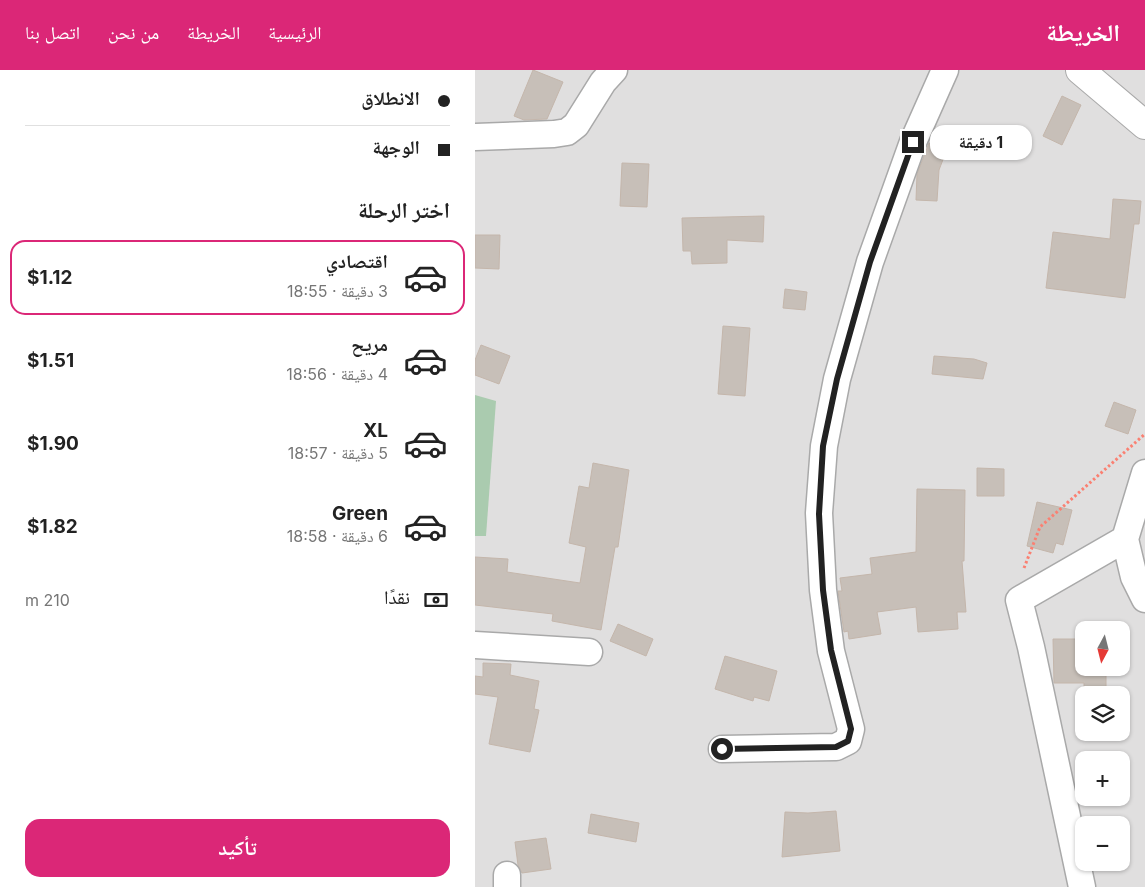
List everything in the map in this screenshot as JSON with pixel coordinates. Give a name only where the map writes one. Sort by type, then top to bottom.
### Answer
[{"type":"street","points":[[475,137],[567,132],[576,125],[603,82],[614,70]]},
{"type":"street","points":[[722,749],[836,747],[848,741],[851,729],[831,650],[823,590],[819,514],[823,446],[837,379],[870,262],[913,142],[945,70]]},
{"type":"street","points":[[1080,70],[1145,125]]},
{"type":"street","points":[[1145,473],[1125,539],[1134,577],[1145,600]]},
{"type":"street","points":[[1082,887],[1031,647],[1019,600],[1125,539]]},
{"type":"street","points":[[475,645],[589,652]]},
{"type":"path","points":[[1019,600],[1019,584],[1040,527],[1145,434]]},
{"type":"shaded area","points":[[475,70],[1145,70],[1145,887],[475,887]]},
{"type":"green space","points":[[475,395],[496,401],[486,536],[475,536]]},
{"type":"building","points":[[533,70],[563,82],[547,119],[524,120],[514,116]]},
{"type":"building","points":[[1062,96],[1081,105],[1062,145],[1043,136]]},
{"type":"building","points":[[929,143],[947,149],[939,170],[937,201],[916,200],[917,174]]},
{"type":"building","points":[[622,163],[649,164],[647,207],[620,206]]},
{"type":"building","points":[[1113,199],[1141,201],[1139,224],[1134,224],[1125,298],[1046,288],[1053,232],[1110,239]]},
{"type":"building","points":[[764,216],[763,242],[727,240],[727,263],[692,264],[691,251],[683,251],[682,218]]},
{"type":"building","points":[[475,235],[500,235],[499,269],[475,268]]},
{"type":"building","points":[[785,289],[807,292],[805,310],[783,308]]},
{"type":"building","points":[[723,326],[750,328],[745,396],[718,394]]},
{"type":"building","points":[[481,345],[510,356],[499,384],[475,375],[475,360]]},
{"type":"building","points":[[934,356],[974,359],[987,363],[983,379],[932,374]]},
{"type":"building","points":[[1114,402],[1136,410],[1128,434],[1105,426]]},
{"type":"building","points":[[593,463],[629,470],[618,547],[615,547],[601,630],[552,621],[553,614],[475,605],[475,557],[508,559],[507,572],[580,583],[586,547],[569,543],[579,486],[589,488]]},
{"type":"building","points":[[977,468],[1004,469],[1004,496],[977,496]]},
{"type":"building","points":[[917,489],[965,490],[964,561],[962,561],[966,612],[957,612],[958,629],[918,632],[916,607],[877,612],[881,634],[849,639],[848,631],[844,632],[838,591],[842,591],[840,578],[872,574],[870,558],[916,552]]},
{"type":"building","points":[[1037,502],[1072,510],[1063,545],[1056,543],[1053,553],[1027,546]]},
{"type":"building","points":[[618,624],[653,639],[646,656],[610,641]]},
{"type":"building","points":[[1053,639],[1075,639],[1075,676],[1106,676],[1106,686],[1084,686],[1084,683],[1054,683]]},
{"type":"building","points":[[725,656],[777,671],[769,701],[754,697],[753,701],[715,689]]},
{"type":"building","points":[[483,663],[511,664],[510,675],[539,681],[534,709],[539,710],[530,752],[489,744],[498,697],[475,694],[475,676],[483,677]]},
{"type":"building","points":[[836,811],[840,851],[782,857],[785,812]]},
{"type":"building","points":[[591,814],[639,823],[636,842],[588,833]]},
{"type":"building","points":[[546,838],[551,869],[522,873],[518,865],[515,842]]},
{"type":"route","points":[[722,749],[836,747],[848,741],[851,729],[831,650],[823,590],[819,514],[823,446],[837,379],[870,262],[913,142]]}]
